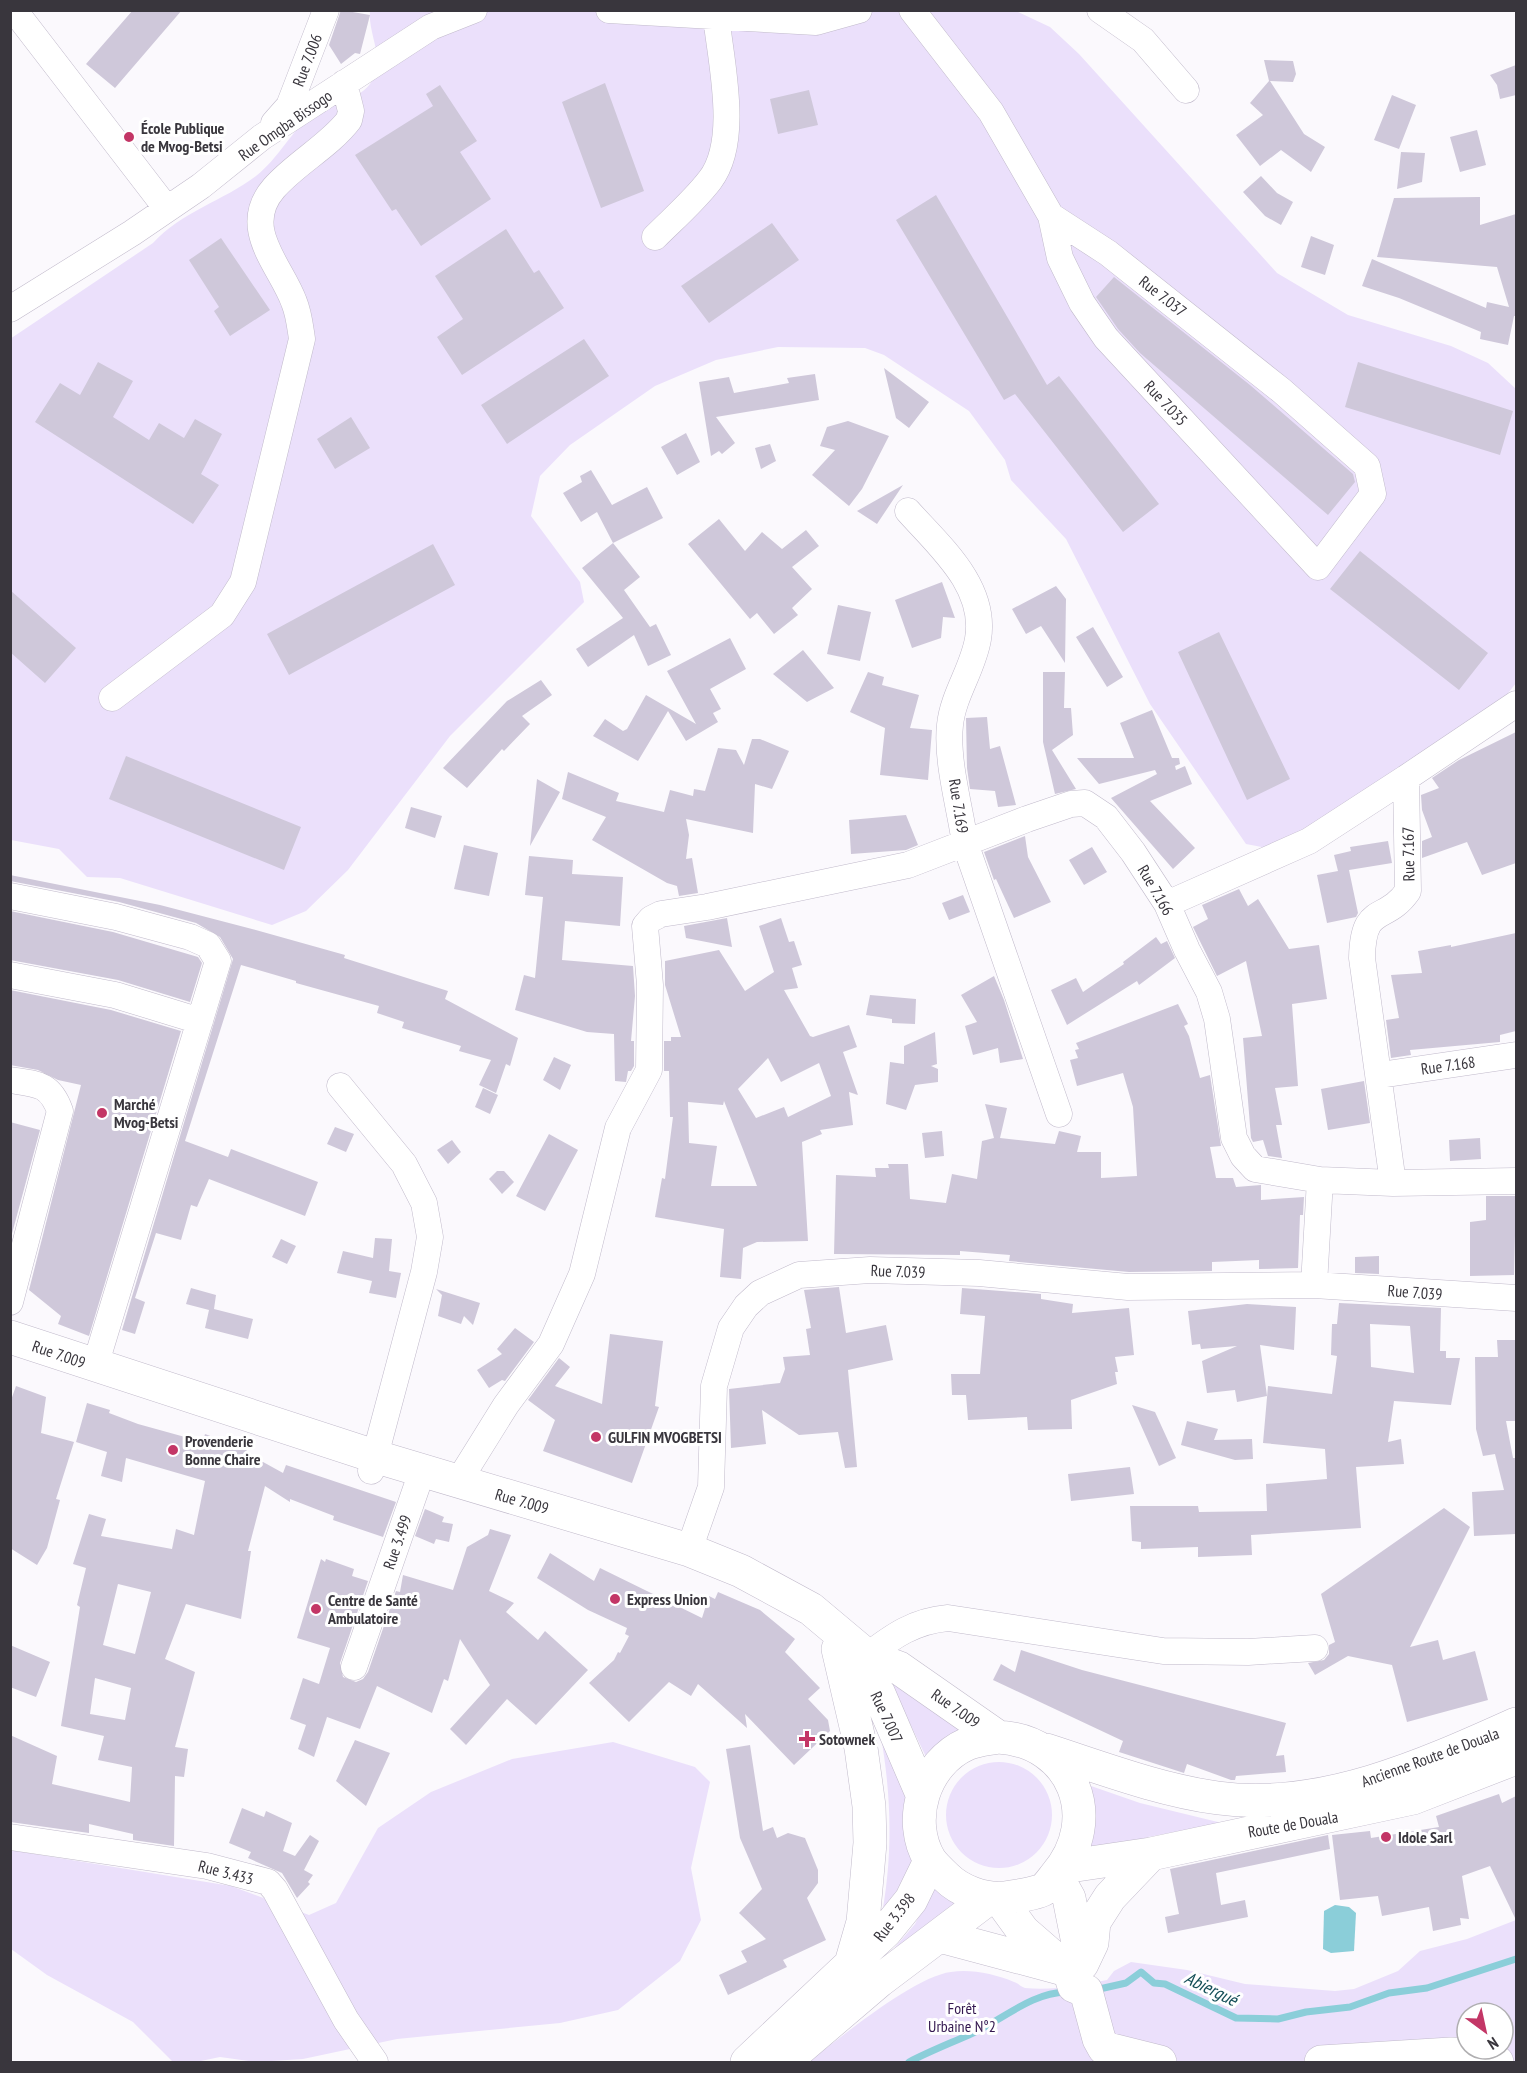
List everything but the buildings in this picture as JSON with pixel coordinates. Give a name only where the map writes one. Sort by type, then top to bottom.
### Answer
[{"type":"main road","name":"Rue 7.009","points":[[10,1337],[374,1464],[417,1486],[641,1550],[735,1585],[781,1606],[852,1652],[899,1668],[998,1737]]},
{"type":"main road","name":"Rue 7.009","points":[[10,1354],[374,1464],[458,1482],[689,1550],[741,1571],[811,1609],[852,1652]]},
{"type":"main road","name":"Rue 7.007","points":[[852,1652],[860,1668],[879,1694],[922,1794]]},
{"type":"main road","points":[[747,2062],[850,1967],[863,1922],[870,1834],[852,1652]]},
{"type":"main road","name":"Ancienne Route de Douala","points":[[1042,1749],[1150,1784],[1218,1798],[1272,1800],[1342,1789],[1408,1769],[1516,1724]]},
{"type":"main road","name":"Route de Douala","points":[[998,1737],[1026,1742],[1042,1749],[1063,1767],[1071,1783],[1080,1817],[1076,1843],[1060,1871],[1043,1891],[994,1898],[956,1886],[930,1861],[919,1828],[922,1794],[932,1774],[947,1756],[967,1744],[998,1737]]},
{"type":"main road","name":"Route de Douala","points":[[1060,1871],[1413,1798],[1516,1758]]},
{"type":"main road","points":[[1077,1977],[1092,1943],[1094,1922],[1110,1898],[1151,1854]]},
{"type":"main road","name":"Rue 3.398","points":[[850,1967],[885,1932],[911,1900],[930,1861]]},
{"type":"main road","points":[[1060,1871],[1069,1898],[1077,1977],[1104,2050],[1160,2062]]},
{"type":"main road","points":[[994,1898],[1023,1931],[1077,1977]]},
{"type":"main road","name":"Route de Douala","points":[[793,2054],[879,1981],[994,1898]]},
{"type":"main road","points":[[940,1936],[1077,1977]]},
{"type":"main road","points":[[1321,2062],[1451,2054],[1468,2055],[1497,2062]]},
{"type":"street","points":[[14,10],[167,209]]},
{"type":"street","name":"Rue 7.006","points":[[262,137],[289,106],[326,10]]},
{"type":"street","name":"Rue Omgba Bissogo","points":[[10,309],[167,209],[236,160],[262,137],[344,83],[431,27],[474,10]]},
{"type":"street","points":[[609,10],[816,22],[859,10]]},
{"type":"street","name":"Rue 7.037","points":[[912,10],[991,112],[1051,216],[1108,253],[1196,321],[1282,391],[1367,466],[1373,494],[1318,567]]},
{"type":"street","points":[[1100,10],[1143,40],[1186,90]]},
{"type":"street","points":[[655,237],[711,179],[724,150],[726,121],[716,16]]},
{"type":"street","points":[[112,698],[222,615],[243,582],[302,339],[294,301],[268,254],[261,234],[262,211],[271,191],[284,177],[342,129],[349,120],[351,111],[344,83]]},
{"type":"street","name":"Rue 7.035","points":[[1051,216],[1060,258],[1082,303],[1107,338],[1318,567]]},
{"type":"street","name":"Rue 7.169","points":[[908,511],[962,571],[975,601],[978,638],[952,712],[949,728],[965,843],[1059,1114]]},
{"type":"street","points":[[1167,904],[1309,841],[1516,704]]},
{"type":"street","name":"Rue 7.167","points":[[1393,1183],[1380,1075],[1362,958],[1362,936],[1367,924],[1408,891],[1406,778]]},
{"type":"street","name":"Rue 7.166","points":[[458,1482],[506,1405],[552,1344],[582,1274],[618,1128],[649,1070],[650,984],[645,926],[651,919],[661,914],[707,907],[908,865],[1060,808],[1085,803],[1106,817],[1167,904],[1209,992],[1217,1019],[1234,1138],[1243,1156],[1255,1169],[1320,1180],[1393,1183],[1516,1181]]},
{"type":"street","points":[[10,896],[155,926],[208,945],[218,961],[95,1366]]},
{"type":"street","points":[[10,975],[115,995],[200,1021]]},
{"type":"street","name":"Rue 7.168","points":[[1380,1075],[1516,1054]]},
{"type":"street","points":[[10,1080],[44,1086],[55,1098],[60,1111],[10,1302]]},
{"type":"street","points":[[340,1086],[404,1164],[424,1203],[430,1237],[424,1272],[374,1464]]},
{"type":"street","points":[[1314,1286],[1320,1180]]},
{"type":"street","name":"Rue 7.039","points":[[689,1550],[711,1487],[714,1386],[732,1328],[746,1306],[777,1283],[799,1275],[870,1270],[979,1273],[1128,1287],[1314,1286],[1516,1298]]},
{"type":"street","name":"Rue 3.499","points":[[354,1667],[417,1486]]},
{"type":"street","points":[[852,1652],[910,1626],[927,1620],[948,1618],[1163,1651],[1248,1653],[1315,1648]]},
{"type":"street","name":"Rue 3.433","points":[[10,1837],[207,1866],[268,1882],[275,1890],[346,2020],[375,2062]]},
{"type":"green space","points":[[370,11],[1016,11],[1050,27],[1079,54],[1277,273],[1348,315],[1451,346],[1488,363],[1516,389],[1516,683],[1484,724],[1317,828],[1267,848],[1246,844],[1150,704],[1066,539],[1011,480],[1005,460],[969,411],[884,355],[865,348],[778,347],[716,360],[655,386],[570,445],[540,476],[531,516],[580,582],[584,602],[450,736],[348,870],[306,911],[272,925],[120,878],[87,877],[59,849],[11,840],[10,339],[153,243],[176,223],[256,176],[312,115],[364,90],[371,83],[377,66]]},
{"type":"green space","points":[[890,1682],[965,1726],[927,1759]]},
{"type":"green space","points":[[881,1737],[908,1802],[915,1839],[915,1856],[912,1872],[902,1892],[880,1924],[889,1854],[889,1807]]},
{"type":"green space","points":[[613,1742],[695,1767],[710,1782],[691,1868],[701,1920],[680,1961],[618,2010],[560,2023],[397,2039],[303,2059],[256,2062],[220,2057],[196,2062],[173,2062],[133,2022],[47,1975],[11,1949],[10,1850],[231,1886],[309,1915],[336,1903],[378,1828],[431,1792],[512,1759]]},
{"type":"green space","points":[[999,1762],[1019,1766],[1036,1778],[1048,1795],[1052,1815],[1048,1835],[1036,1852],[1019,1864],[999,1868],[979,1864],[962,1852],[950,1835],[946,1815],[950,1795],[962,1778],[979,1766]]},
{"type":"green space","points":[[1091,1786],[1140,1803],[1222,1823],[1148,1837],[1085,1855],[1093,1820]]},
{"type":"green space","points":[[938,1876],[975,1905],[878,1967],[915,1924]]},
{"type":"green space","name":"Forêt Urbaine N°2","points":[[1516,1920],[1516,2062],[809,2062],[857,2024],[898,1996],[936,1976],[951,1972],[983,1973],[1007,1979],[1025,1988],[1046,1989],[1107,1980],[1114,1971],[1131,1962],[1187,1970],[1245,1984],[1335,1991],[1354,1989],[1398,1971],[1420,1951],[1467,1939]]},
{"type":"water","points":[[1335,1905],[1349,1907],[1356,1913],[1354,1951],[1331,1953],[1323,1949],[1324,1911]]},
{"type":"waterway","name":"Abiergué","points":[[1095,1990],[1126,1983],[1141,1972],[1154,1983],[1165,1984],[1236,2018],[1278,2019],[1306,2012],[1350,2007],[1389,1993],[1427,1988],[1516,1959]]},
{"type":"waterway","name":"Abiergué","points":[[909,2062],[973,2033],[1029,2002],[1053,1993],[1066,1992]]},
{"type":"place","name":"École Publique de Mvog-Betsi","points":[[129,137]]},
{"type":"place","name":"Marché Mvog-Betsi","points":[[102,1113]]},
{"type":"place","name":"GULFIN MVOGBETSI","points":[[596,1437]]},
{"type":"place","name":"Provenderie Bonne Chaire","points":[[173,1450]]},
{"type":"place","name":"Express Union","points":[[615,1599]]},
{"type":"place","name":"Centre de Santé Ambulatoire","points":[[316,1609]]},
{"type":"place","name":"Sotownek","points":[[807,1739]]},
{"type":"place","name":"Idole Sarl","points":[[1386,1837]]}]
